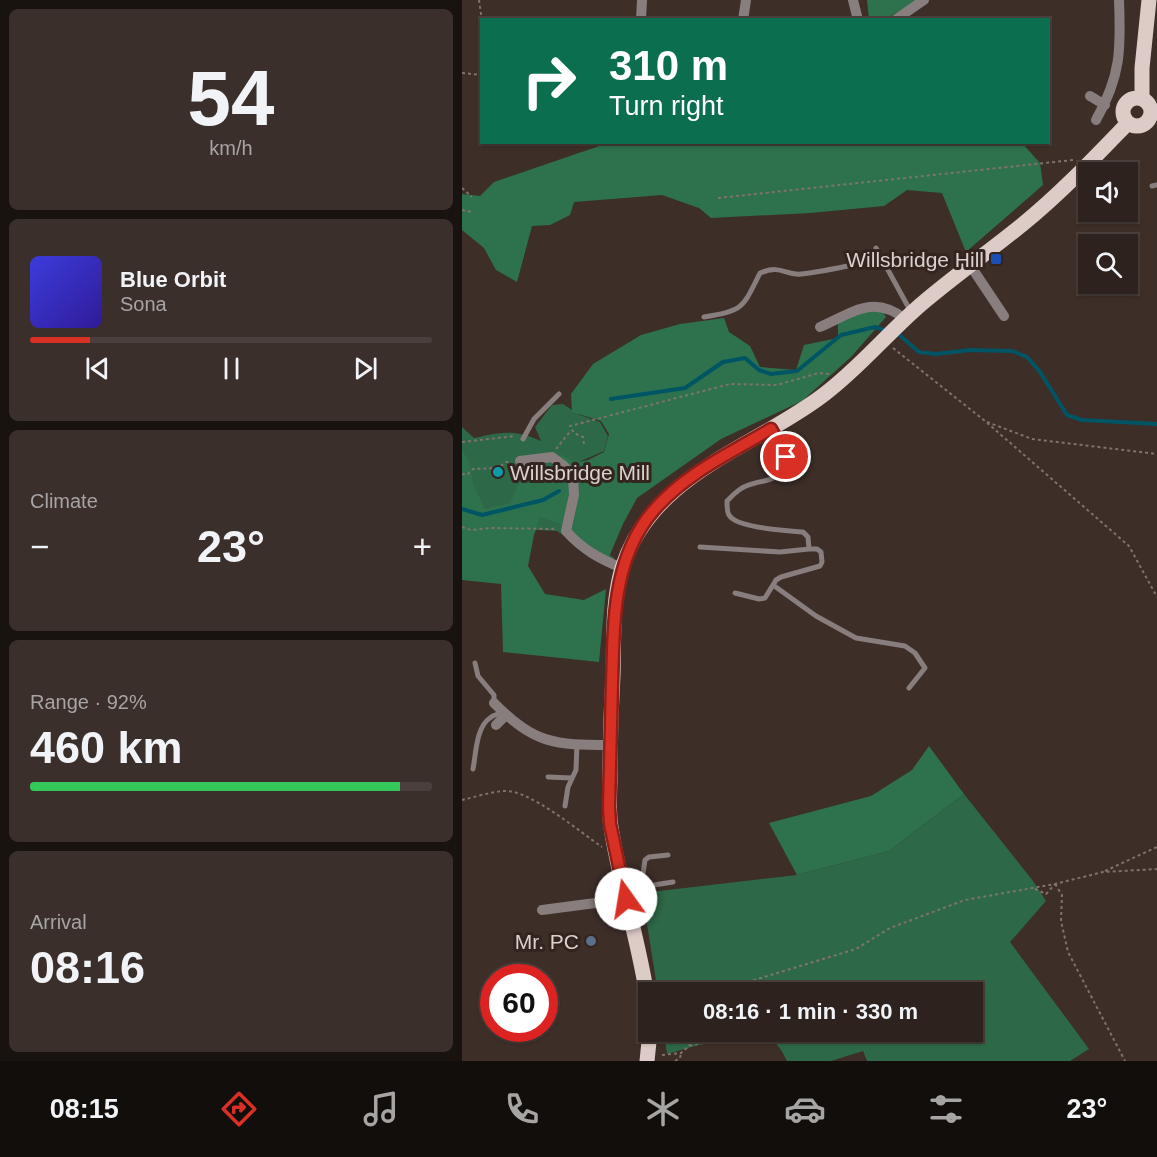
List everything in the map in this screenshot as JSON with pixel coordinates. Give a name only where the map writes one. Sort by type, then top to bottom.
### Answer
[{"type":"main road","points":[[1142,99],[1142,68],[1149,0]]},
{"type":"main road","points":[[1130,99],[1142,99],[1150,107],[1153,121],[1139,126],[1128,123],[1124,116],[1124,106],[1130,99]]},
{"type":"main road","points":[[644,982],[616,857],[610,816],[615,603],[622,568],[639,530],[653,510],[671,492],[699,471],[771,429],[822,396],[844,378],[905,320],[970,265],[1024,224],[1071,182],[1128,123]]},
{"type":"main road","points":[[648,1060],[649,1042]]},
{"type":"street","points":[[641,18],[642,0]]},
{"type":"street","points":[[743,18],[746,0]]},
{"type":"street","points":[[852,0],[857,18]]},
{"type":"street","points":[[898,18],[924,0]]},
{"type":"street","points":[[1096,120],[1105,105],[1117,72],[1120,54],[1119,0]]},
{"type":"street","points":[[1090,96],[1105,105]]},
{"type":"street","points":[[970,265],[1004,316]]},
{"type":"street","points":[[820,327],[862,308],[879,306],[893,310],[905,320]]},
{"type":"street","points":[[520,461],[552,457],[564,466],[573,476],[574,495],[566,531],[577,544],[595,557],[622,568]]},
{"type":"street","points":[[494,703],[532,735],[549,741],[610,745]]},
{"type":"street","points":[[496,725],[505,714]]},
{"type":"street","points":[[542,910],[628,907]]},
{"type":"lane","points":[[876,248],[905,320]]},
{"type":"lane","points":[[704,317],[733,312],[740,308],[760,273],[765,271],[777,268],[798,274],[882,259]]},
{"type":"lane","points":[[523,439],[534,419],[559,394]]},
{"type":"lane","points":[[771,429],[786,457],[782,472],[776,478],[739,489],[727,501],[729,516],[736,522],[746,525],[803,532],[808,537],[809,549]]},
{"type":"lane","points":[[700,547],[780,552],[817,549],[821,552],[820,566],[781,577],[765,598],[759,599],[735,593]]},
{"type":"lane","points":[[773,585],[816,616],[856,638],[905,646],[915,653],[925,668],[909,688]]},
{"type":"lane","points":[[475,663],[478,676],[494,695],[494,703]]},
{"type":"lane","points":[[473,769],[484,723],[490,717],[505,714]]},
{"type":"lane","points":[[565,806],[568,787],[576,770],[577,744]]},
{"type":"lane","points":[[548,777],[572,778]]},
{"type":"lane","points":[[628,907],[641,887],[645,860],[650,857],[668,855]]},
{"type":"lane","points":[[641,887],[673,882]]},
{"type":"path","points":[[479,0],[482,18]]},
{"type":"path","points":[[462,73],[480,75]]},
{"type":"path","points":[[718,198],[1094,158]]},
{"type":"path","points":[[462,188],[472,197]]},
{"type":"path","points":[[462,210],[472,212]]},
{"type":"path","points":[[880,345],[985,421],[1129,546],[1157,597]]},
{"type":"path","points":[[585,444],[583,437],[572,431],[570,426],[729,384],[777,385],[819,373],[844,378]]},
{"type":"path","points":[[985,421],[1032,439],[1157,454]]},
{"type":"path","points":[[552,457],[558,445],[572,431]]},
{"type":"path","points":[[462,442],[488,439]]},
{"type":"path","points":[[462,474],[468,475],[473,469],[498,468],[506,462],[520,461]]},
{"type":"path","points":[[462,527],[471,530],[551,529],[567,521]]},
{"type":"path","points":[[462,800],[503,791],[527,796],[616,857]]},
{"type":"path","points":[[750,982],[856,949],[891,928],[964,900],[1055,885],[1103,872],[1157,847]]},
{"type":"path","points":[[1103,872],[1157,869]]},
{"type":"path","points":[[1033,888],[1046,894],[1055,885]]},
{"type":"path","points":[[1055,885],[1062,895],[1061,921],[1068,952],[1125,1061]]},
{"type":"path","points":[[648,1060],[681,1053],[691,1042]]},
{"type":"path","points":[[689,1046],[708,1042]]},
{"type":"path","points":[[675,1061],[680,1058],[681,1053]]},
{"type":"green space","points":[[867,0],[918,0],[891,18],[869,18]]},
{"type":"green space","points":[[605,144],[1023,144],[1040,163],[1043,185],[966,252],[942,193],[907,190],[884,206],[810,213],[711,218],[699,208],[662,195],[574,202],[570,215],[550,225],[532,226],[517,282],[496,270],[484,248],[462,230],[462,194],[480,196],[494,182]]},
{"type":"green space","points":[[880,308],[886,317],[851,357],[802,401],[721,439],[637,498],[609,557],[584,549],[563,525],[540,517],[528,566],[545,594],[584,600],[606,589],[599,662],[503,652],[501,584],[462,580],[462,449],[469,462],[473,484],[485,509],[510,503],[524,471],[553,468],[561,454],[575,463],[588,460],[604,452],[609,434],[601,421],[572,412],[571,394],[593,364],[641,335],[680,324],[724,318],[729,332],[750,346],[760,367],[796,370],[804,345],[838,338],[838,321]]},
{"type":"green space","points":[[563,404],[580,415],[600,422],[608,436],[604,451],[581,461],[580,535],[614,558],[612,567],[604,564],[557,531],[462,530],[462,427],[474,438],[515,433],[541,441],[535,427],[552,405]]},
{"type":"green space","points":[[929,746],[964,794],[889,851],[797,875],[769,823],[871,796],[912,770]]},
{"type":"green space","points":[[964,794],[1033,881],[1046,901],[1010,942],[1089,1049],[1070,1061],[867,1061],[863,1051],[831,1061],[787,1061],[774,1042],[983,1042],[983,982],[656,982],[642,893],[797,875],[889,851]]},
{"type":"green space","points":[[665,1042],[711,1042],[703,1044],[667,1054]]},
{"type":"waterway","points":[[611,399],[685,388],[723,362],[745,358],[759,370],[771,374],[797,371],[841,335],[875,327],[887,331]]},
{"type":"waterway","points":[[897,333],[919,352],[936,354],[970,350],[1012,351],[1027,357],[1040,372],[1067,415],[1082,420],[1157,424]]},
{"type":"waterway","points":[[462,509],[482,515],[543,500],[559,491]]},
{"type":"place","name":"Willsbridge Hill","points":[[996,259]]},
{"type":"place","name":"Willsbridge Mill","points":[[498,472]]},
{"type":"place","name":"Mr. PC","points":[[591,941]]},
{"type":"route","points":[[626,899],[616,857],[609,807],[613,638],[615,603],[622,568],[639,530],[653,510],[671,492],[699,471],[771,429],[786,457]]}]
